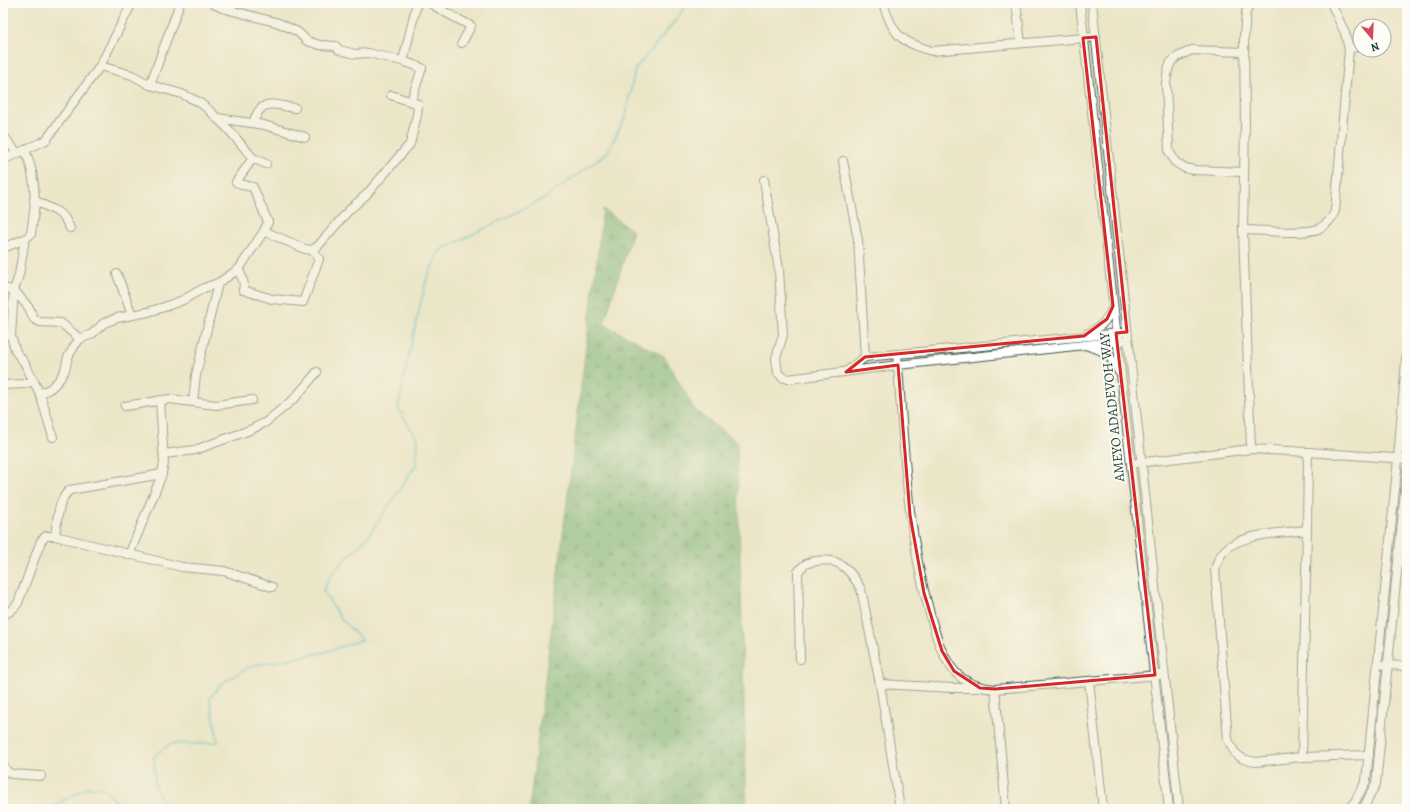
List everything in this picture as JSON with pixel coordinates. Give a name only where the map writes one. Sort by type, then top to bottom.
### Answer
[{"type":"street","points":[[3,160],[46,140],[100,66],[132,3]]},
{"type":"street","points":[[150,85],[180,3]]},
{"type":"street","points":[[212,3],[222,8],[279,23],[298,32],[307,41],[320,45],[336,46],[339,50],[355,54],[368,53],[403,61],[422,68],[411,101]]},
{"type":"street","points":[[403,61],[417,3]]},
{"type":"street","points":[[430,3],[440,10],[471,26],[462,43]]},
{"type":"street","points":[[884,3],[889,24],[902,40],[916,47],[932,51],[1096,36]]},
{"type":"street","points":[[1016,3],[1021,43]]},
{"type":"street","name":"AMEYO ADADEVOH WAY","points":[[1080,3],[1170,809]]},
{"type":"street","name":"AMEYO ADADEVOH WAY","points":[[1092,3],[1179,809]]},
{"type":"street","points":[[1250,3],[1246,12],[1244,52],[1243,230],[1251,449]]},
{"type":"street","points":[[1243,230],[1305,231],[1318,229],[1332,218],[1335,212],[1349,48],[1345,33],[1331,3]]},
{"type":"street","points":[[1244,52],[1192,50],[1184,52],[1171,62],[1166,83],[1169,151],[1175,162],[1185,168],[1194,170],[1244,172]]},
{"type":"street","points":[[100,66],[132,75],[150,85],[182,94],[199,102],[217,118],[253,158],[266,164]]},
{"type":"street","points":[[264,231],[304,249],[312,250],[318,246],[349,210],[366,195],[410,144],[418,104],[391,95]]},
{"type":"street","points":[[253,123],[262,106],[268,104],[295,108]]},
{"type":"street","points":[[217,118],[253,123],[305,138]]},
{"type":"street","points":[[3,135],[17,153]]},
{"type":"street","points":[[3,248],[25,239],[31,234],[34,200],[33,183],[29,160],[25,150]]},
{"type":"street","points":[[40,394],[51,388],[59,380],[65,370],[68,357],[74,345],[80,339],[92,334],[104,323],[117,318],[164,307],[183,300],[204,288],[218,283],[239,269],[264,231],[268,222],[253,187],[236,182],[253,158]]},
{"type":"street","points":[[843,161],[858,240],[865,357]]},
{"type":"street","points":[[764,180],[779,277],[784,336],[776,358],[778,373],[782,377],[788,379],[898,365],[1128,341]]},
{"type":"street","points":[[34,200],[56,211],[64,217],[70,228]]},
{"type":"street","points":[[25,239],[19,275],[14,290],[11,325],[13,346],[19,357],[24,362],[40,394],[52,437]]},
{"type":"street","points":[[239,269],[244,284],[243,290],[272,299],[303,302],[319,259],[312,250]]},
{"type":"street","points":[[117,274],[132,315]]},
{"type":"street","points":[[193,401],[196,375],[218,283]]},
{"type":"street","points":[[3,288],[14,290],[29,308],[34,319],[40,322],[61,323],[80,339]]},
{"type":"street","points":[[1084,336],[1100,327],[1107,319],[1113,306]]},
{"type":"street","points":[[846,372],[865,357],[1128,332]]},
{"type":"street","points":[[1085,345],[1104,351],[1112,360],[1121,378]]},
{"type":"street","points":[[1349,809],[1353,805],[1366,781],[1379,664],[1407,348]]},
{"type":"street","points":[[897,354],[910,515],[924,593],[935,634],[942,651],[954,671],[965,681],[980,688]]},
{"type":"street","points":[[164,454],[195,450],[250,430],[266,422],[295,398],[317,372]]},
{"type":"street","points":[[3,385],[24,384],[34,381]]},
{"type":"street","points":[[125,406],[170,399],[216,405],[252,400]]},
{"type":"street","points":[[129,555],[162,474],[164,454],[160,400]]},
{"type":"street","points":[[1131,464],[1251,449],[1407,459]]},
{"type":"street","points":[[1302,757],[1308,452]]},
{"type":"street","points":[[1363,809],[1376,784],[1389,666],[1407,471]]},
{"type":"street","points":[[55,536],[62,498],[66,492],[70,490],[162,474]]},
{"type":"street","points":[[1307,530],[1247,537],[1232,544],[1221,554],[1215,569],[1228,740],[1235,752],[1243,759],[1255,762],[1302,757],[1369,755]]},
{"type":"street","points":[[3,614],[14,609],[18,603],[41,541],[46,536],[55,536],[182,567],[224,571],[272,587]]},
{"type":"street","points":[[800,659],[798,572],[802,566],[808,562],[827,559],[840,563],[853,576],[861,589],[880,684],[900,809]]},
{"type":"street","points":[[1379,664],[1389,666],[1407,666]]},
{"type":"street","points":[[880,684],[996,689],[1164,675]]},
{"type":"street","points":[[1089,681],[1103,809]]},
{"type":"street","points":[[996,689],[1006,809]]},
{"type":"street","points":[[3,764],[8,772],[12,774],[42,776]]},
{"type":"highlighted area","points":[[1096,37],[1127,332],[1116,333],[1155,675],[995,689],[980,688],[954,671],[942,651],[924,593],[910,515],[898,365],[846,372],[865,357],[1084,336],[1107,319],[1113,306],[1083,38]]},
{"type":"green space","points":[[603,209],[633,231],[604,324],[664,356],[696,411],[737,442],[747,809],[529,809]]},
{"type":"waterway","points":[[165,809],[155,786],[154,756],[171,743],[194,744],[218,742],[210,698],[221,684],[251,666],[321,653],[362,640],[341,619],[323,591],[333,571],[367,538],[416,465],[418,440],[398,408],[426,281],[439,251],[547,197],[607,153],[626,116],[635,69],[676,20],[687,3]]},
{"type":"waterway","points":[[48,809],[88,787],[104,788],[123,809]]}]
